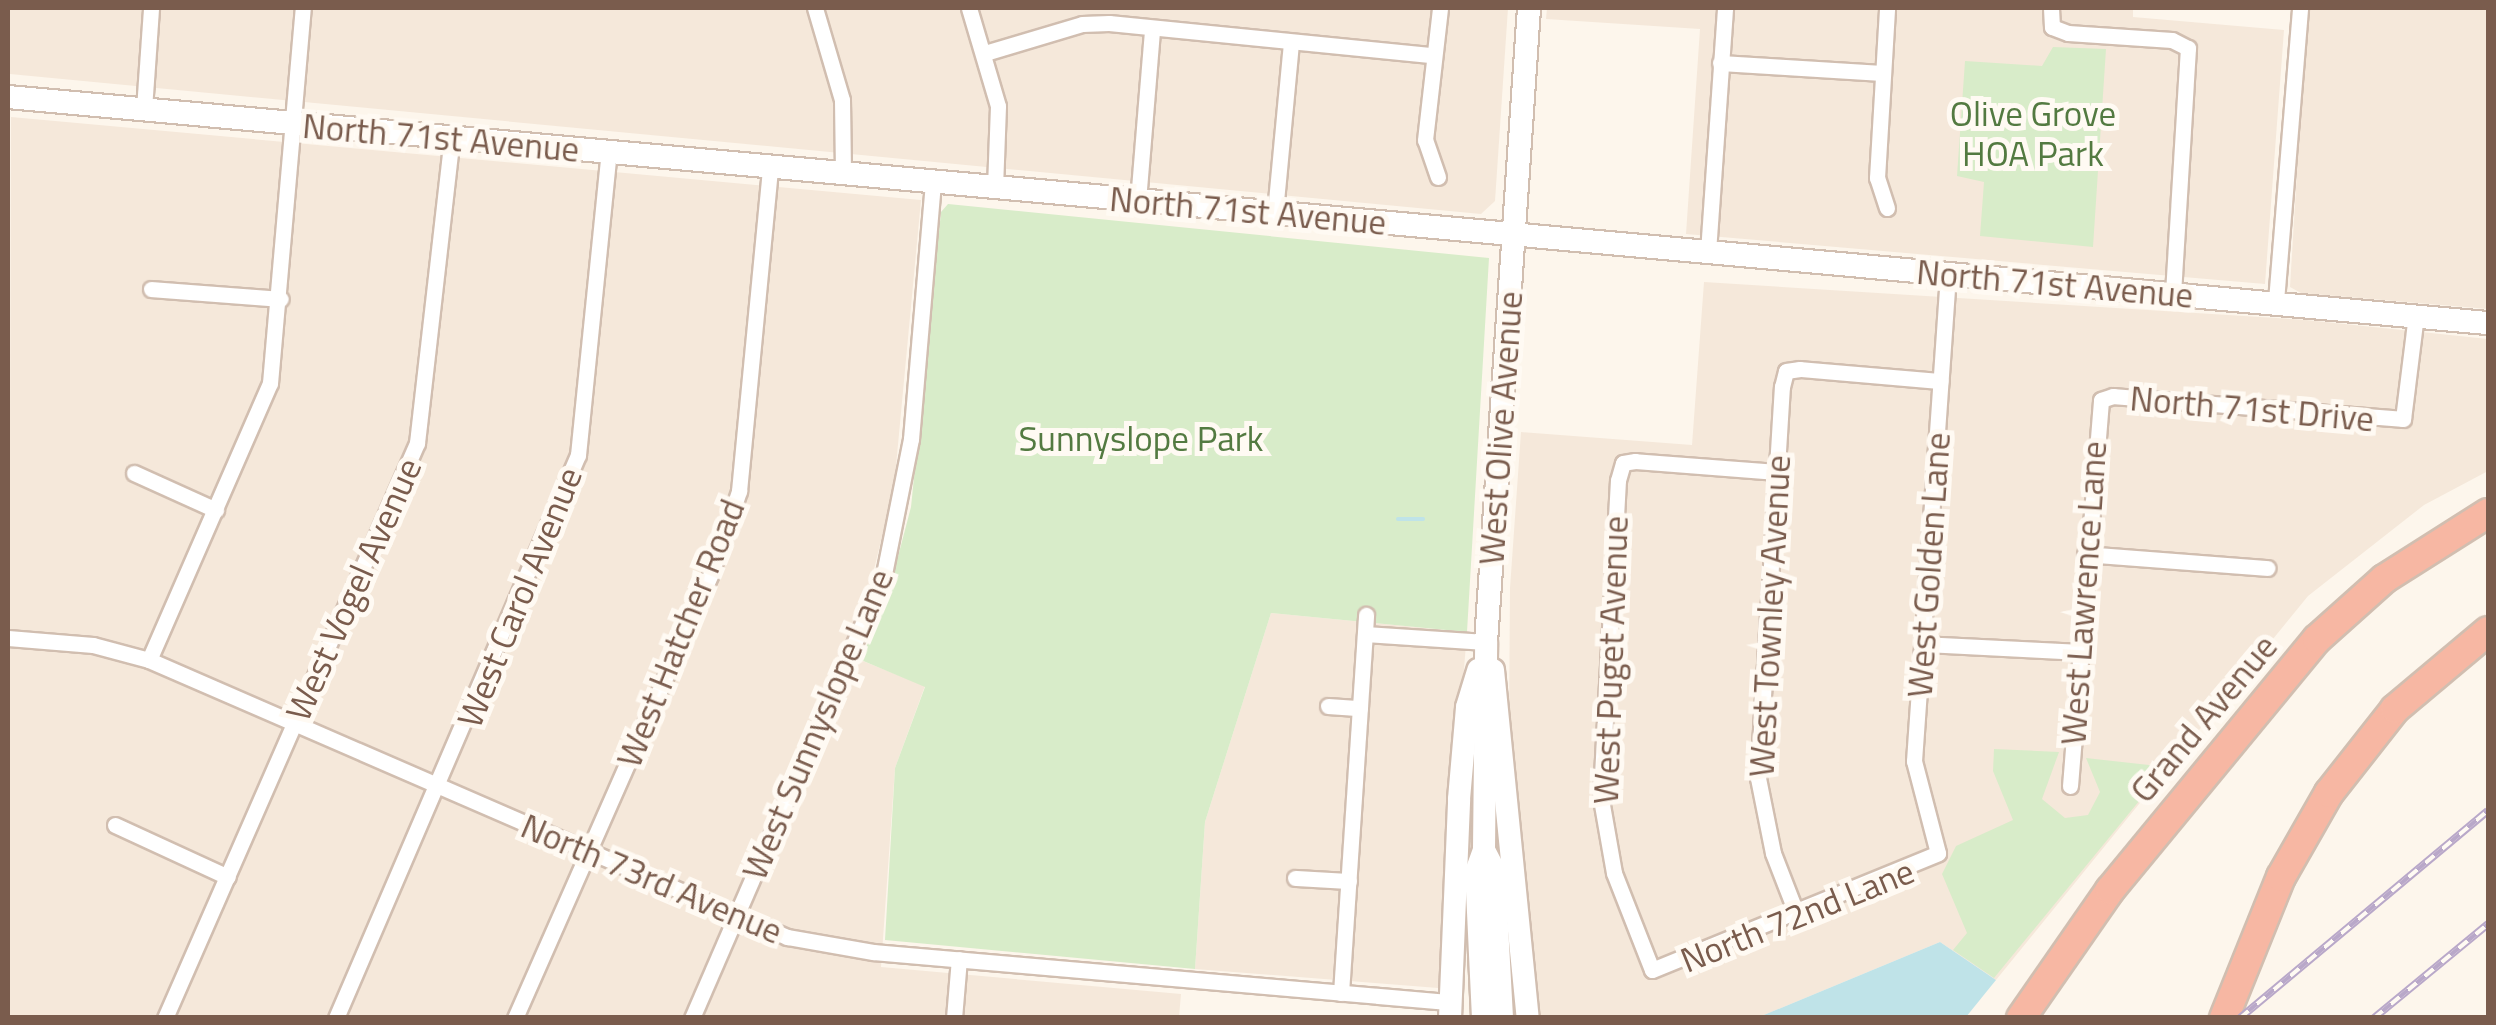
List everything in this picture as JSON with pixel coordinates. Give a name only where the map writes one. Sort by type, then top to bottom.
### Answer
[{"type":"highway","name":"Grand Avenue","points":[[2021,1018],[2110,890],[2317,639],[2384,579],[2488,513]]},
{"type":"highway","points":[[2224,1018],[2252,942],[2300,838],[2360,751],[2431,675],[2488,631]]},
{"type":"street","points":[[144,109],[151,8]]},
{"type":"street","points":[[149,660],[270,383],[281,299],[303,8]]},
{"type":"street","points":[[815,8],[842,100],[843,174]]},
{"type":"street","points":[[969,8],[985,53],[1000,124],[995,188]]},
{"type":"street","points":[[1438,177],[1424,140],[1440,8]]},
{"type":"street","name":"West Olive Avenue","points":[[1483,1018],[1476,872],[1484,850],[1486,642],[1529,8]]},
{"type":"street","points":[[1708,252],[1725,8]]},
{"type":"street","points":[[1887,208],[1876,178],[1888,8]]},
{"type":"street","points":[[2051,8],[2052,27],[2188,48],[2173,294]]},
{"type":"street","points":[[2276,302],[2300,8]]},
{"type":"street","points":[[985,53],[1082,24],[1432,55]]},
{"type":"street","points":[[1138,201],[1152,28]]},
{"type":"street","points":[[1275,212],[1290,43]]},
{"type":"street","points":[[1720,63],[1883,73]]},
{"type":"street","name":"North 71st Avenue","points":[[8,96],[2488,323]]},
{"type":"street","name":"West Vogel Avenue","points":[[165,1018],[417,442],[452,138]]},
{"type":"street","name":"West Carol Avenue","points":[[336,1018],[440,787],[578,455],[609,152]]},
{"type":"street","name":"West Hatcher Road","points":[[515,1018],[711,574],[739,491],[770,168]]},
{"type":"street","name":"West Sunnyslope Lane","points":[[692,1018],[884,574],[911,439],[933,183]]},
{"type":"street","name":"West Golden Lane","points":[[1938,852],[1914,760],[1948,274]]},
{"type":"street","points":[[151,289],[281,299]]},
{"type":"street","name":"North 71st Drive","points":[[2100,400],[2113,396],[2403,419],[2416,314]]},
{"type":"street","name":"West Townley Avenue","points":[[1797,915],[1772,853],[1758,778],[1776,472],[1786,372],[1940,381]]},
{"type":"street","name":"West Lawrence Lane","points":[[2070,786],[2085,554],[2100,400]]},
{"type":"street","name":"West Puget Avenue","points":[[1652,970],[1614,873],[1601,799],[1623,463],[1776,472]]},
{"type":"street","points":[[134,474],[216,510]]},
{"type":"street","points":[[2085,554],[2267,568]]},
{"type":"street","points":[[1341,993],[1366,614]]},
{"type":"street","points":[[1364,634],[1486,642]]},
{"type":"street","name":"North 73rd Avenue","points":[[8,638],[93,645],[149,660],[735,918],[813,944],[1341,993],[1449,1010]]},
{"type":"street","points":[[1449,1010],[1466,707],[1486,642]]},
{"type":"street","points":[[1486,642],[1501,698],[1510,873],[1528,1018]]},
{"type":"street","points":[[1923,644],[2078,652]]},
{"type":"street","points":[[1328,706],[1360,708]]},
{"type":"street","points":[[115,825],[228,877]]},
{"type":"street","name":"West Olive Avenue","points":[[1484,850],[1494,870],[1502,1018]]},
{"type":"street","name":"North 72nd Lane","points":[[1652,970],[1797,915],[1938,852]]},
{"type":"street","points":[[1295,878],[1349,881]]},
{"type":"street","points":[[954,1018],[959,959]]},
{"type":"shaded area","points":[[9,8],[1508,8],[1495,201],[1481,214],[10,74]]},
{"type":"shaded area","points":[[1547,8],[2133,8],[2133,17],[2284,30],[2265,284],[1686,234],[1700,29],[1546,19]]},
{"type":"shaded area","points":[[2307,8],[2488,8],[2488,309],[2301,293],[2290,287]]},
{"type":"shaded area","points":[[11,117],[921,200],[894,487],[870,586],[843,653],[925,686],[895,768],[881,967],[1181,994],[1179,1017],[8,1018]]},
{"type":"shaded area","points":[[1704,282],[2306,320],[2488,339],[2488,471],[2424,505],[2308,596],[1996,980],[1940,942],[1759,1017],[1535,1017],[1509,729],[1510,588],[1521,432],[1692,445]]},
{"type":"shaded area","points":[[1271,613],[1467,632],[1438,988],[1195,969],[1205,822]]},
{"type":"green space","name":"Olive Grove HOA Park","points":[[2053,47],[2106,49],[2093,247],[1980,236],[1984,182],[1957,176],[1965,61],[2042,66]]},
{"type":"green space","name":"Sunnyslope Park","points":[[948,204],[1489,258],[1467,632],[1271,613],[1205,822],[1195,969],[885,940],[895,768],[925,687],[861,660],[889,591],[911,507],[941,212]]},
{"type":"green space","points":[[1994,749],[2059,752],[2042,799],[2065,818],[2088,815],[2100,792],[2086,758],[2167,767],[1994,978],[1953,950],[1967,933],[1942,874],[1956,846],[2013,820],[1993,771]]},
{"type":"water","points":[[1940,942],[1996,980],[1966,1017],[1759,1017]]},
{"type":"waterway","points":[[1398,519],[1423,519]]},
{"type":"railway","points":[[2240,1018],[2488,811]]},
{"type":"railway","points":[[2374,1018],[2488,924]]}]
